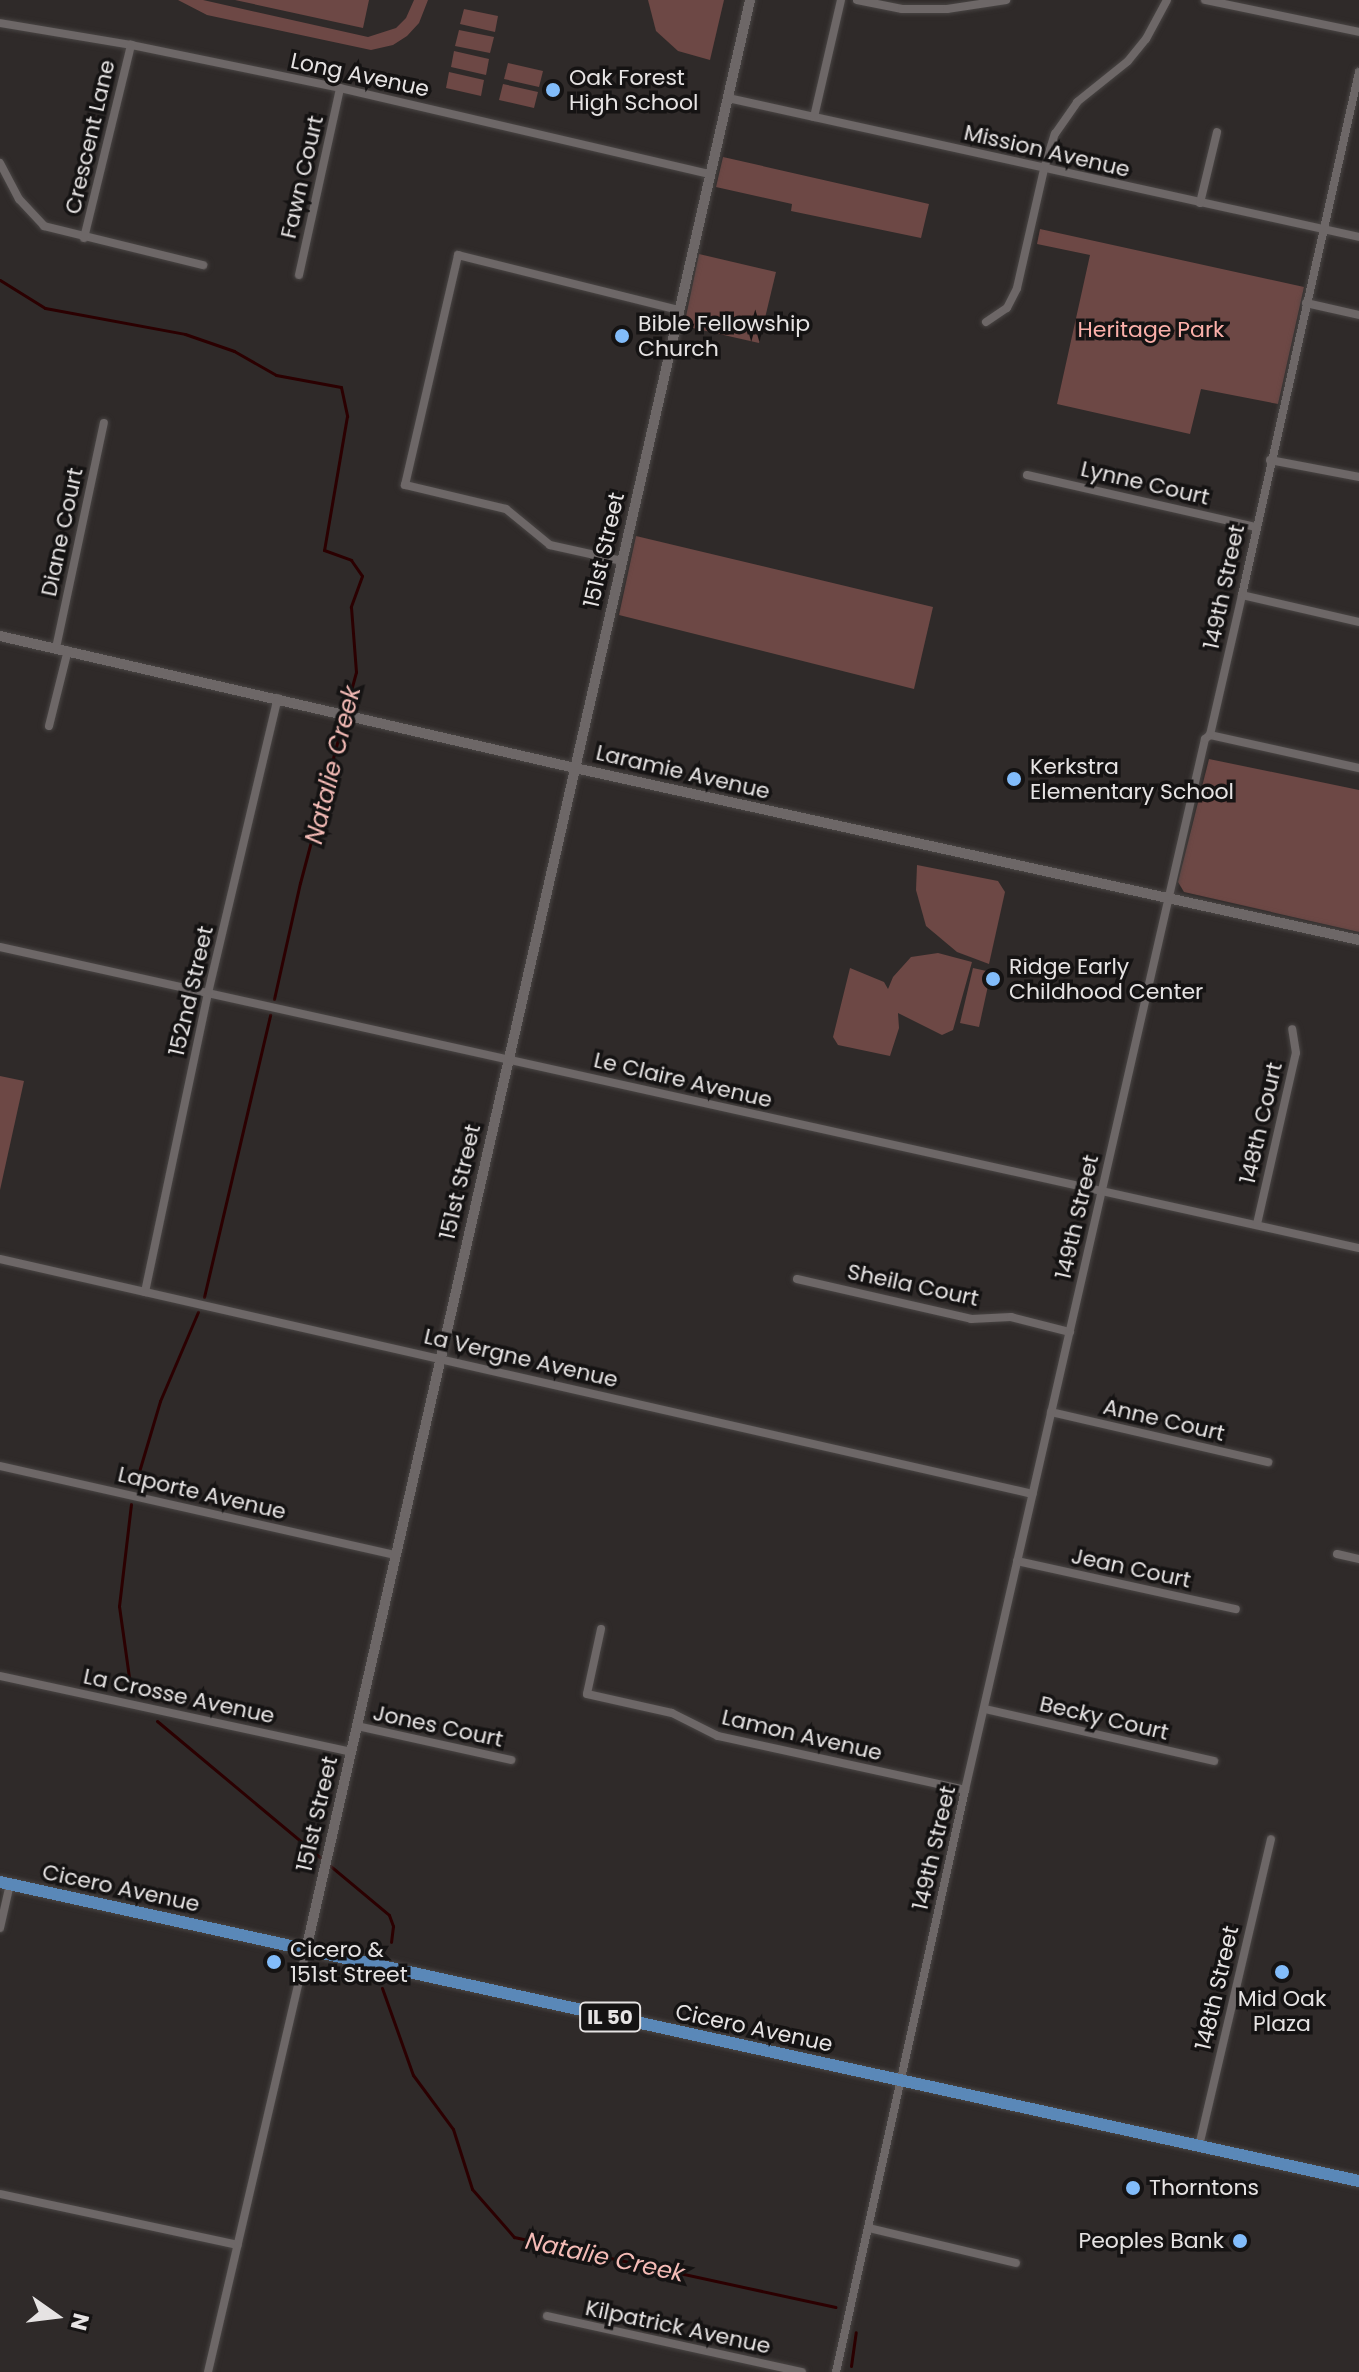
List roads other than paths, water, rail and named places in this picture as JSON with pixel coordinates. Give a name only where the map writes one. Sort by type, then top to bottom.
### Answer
[{"type":"main road","name":"Cicero Avenue","points":[[5,1883],[1359,2181]]},
{"type":"street","name":"151st Street","points":[[208,2372],[750,0]]},
{"type":"street","points":[[814,117],[841,0]]},
{"type":"street","points":[[857,0],[902,9],[947,9],[1006,0]]},
{"type":"street","points":[[986,322],[1007,308],[1017,288],[1055,134],[1077,102],[1128,61],[1146,39],[1167,0]]},
{"type":"street","points":[[1205,0],[1359,32]]},
{"type":"street","name":"Long Avenue","points":[[0,23],[131,45],[340,88],[710,174]]},
{"type":"street","name":"Crescent Lane","points":[[84,238],[131,45]]},
{"type":"street","name":"149th Street","points":[[836,2372],[1017,1561],[1205,739],[1210,735],[1359,72]]},
{"type":"street","name":"Fawn Court","points":[[299,275],[340,88]]},
{"type":"street","name":"Mission Avenue","points":[[728,98],[1359,237]]},
{"type":"street","points":[[1200,203],[1217,132]]},
{"type":"street","points":[[0,163],[19,199],[44,226],[203,265]]},
{"type":"street","points":[[622,561],[550,545],[506,509],[405,485],[458,255],[679,310]]},
{"type":"street","points":[[1306,303],[1359,315]]},
{"type":"street","name":"Diane Court","points":[[56,648],[104,423]]},
{"type":"street","points":[[1270,460],[1359,477]]},
{"type":"street","name":"Lynne Court","points":[[1027,475],[1255,527]]},
{"type":"street","points":[[1242,595],[1359,622]]},
{"type":"street","name":"Laramie Avenue","points":[[0,636],[575,768],[1359,940]]},
{"type":"street","points":[[49,726],[68,650]]},
{"type":"street","name":"152nd Street","points":[[145,1292],[208,993],[278,698]]},
{"type":"street","points":[[1210,735],[1359,768]]},
{"type":"street","name":"Le Claire Avenue","points":[[0,947],[1359,1248]]},
{"type":"street","name":"148th Court","points":[[1257,1224],[1296,1053],[1292,1029]]},
{"type":"street","name":"La Vergne Avenue","points":[[0,1259],[1033,1494]]},
{"type":"street","name":"Sheila Court","points":[[797,1279],[971,1319],[1011,1317],[1070,1332]]},
{"type":"street","name":"Anne Court","points":[[1051,1412],[1268,1462]]},
{"type":"street","name":"Laporte Avenue","points":[[0,1466],[396,1555]]},
{"type":"street","points":[[1337,1554],[1359,1559]]},
{"type":"street","name":"Jean Court","points":[[1017,1561],[1236,1609]]},
{"type":"street","name":"Lamon Avenue","points":[[601,1629],[587,1694],[672,1713],[718,1736],[965,1790]]},
{"type":"street","name":"La Crosse Avenue","points":[[0,1676],[351,1752]]},
{"type":"street","name":"Becky Court","points":[[985,1709],[1214,1761]]},
{"type":"street","name":"Jones Court","points":[[357,1726],[511,1760]]},
{"type":"street","name":"148th Street","points":[[1199,2146],[1271,1839]]},
{"type":"street","points":[[0,1928],[5,1883]]},
{"type":"street","points":[[0,2194],[238,2245]]},
{"type":"street","points":[[869,2228],[1016,2263]]},
{"type":"street","name":"Kilpatrick Avenue","points":[[547,2316],[802,2372]]},
{"type":"waterway","name":"Natalie Creek","points":[[0,280],[45,308],[185,334],[234,351],[276,375],[341,387],[347,416],[324,550],[351,560],[362,576],[351,607],[356,672],[345,712]]},
{"type":"waterway","name":"Natalie Creek","points":[[274,999],[300,883],[343,720]]},
{"type":"waterway","name":"Natalie Creek","points":[[204,1297],[270,1015]]},
{"type":"waterway","name":"Natalie Creek","points":[[135,1485],[160,1401],[198,1312]]},
{"type":"waterway","name":"Natalie Creek","points":[[131,1504],[119,1606],[130,1684],[136,1692]]},
{"type":"waterway","name":"Natalie Creek","points":[[157,1721],[389,1915],[393,1926],[391,1942]]},
{"type":"waterway","name":"Natalie Creek","points":[[382,1988],[413,2075],[453,2129],[472,2189],[514,2237],[835,2307]]},
{"type":"waterway","name":"Natalie Creek","points":[[851,2366],[856,2332]]},
{"type":"place","name":"Oak Forest High School","points":[[553,90]]},
{"type":"place","name":"Bible Fellowship Church","points":[[622,336]]},
{"type":"place","name":"Kerkstra Elementary School","points":[[1014,779]]},
{"type":"place","name":"Ridge Early Childhood Center","points":[[993,979]]},
{"type":"place","name":"Cicero & 151st Street","points":[[274,1962]]},
{"type":"place","name":"Mid Oak Plaza","points":[[1282,1972]]},
{"type":"place","name":"Thorntons","points":[[1133,2188]]},
{"type":"place","name":"Peoples Bank","points":[[1240,2241]]},
{"type":"park label","name":"Heritage Park","points":[[1151,330]]}]
